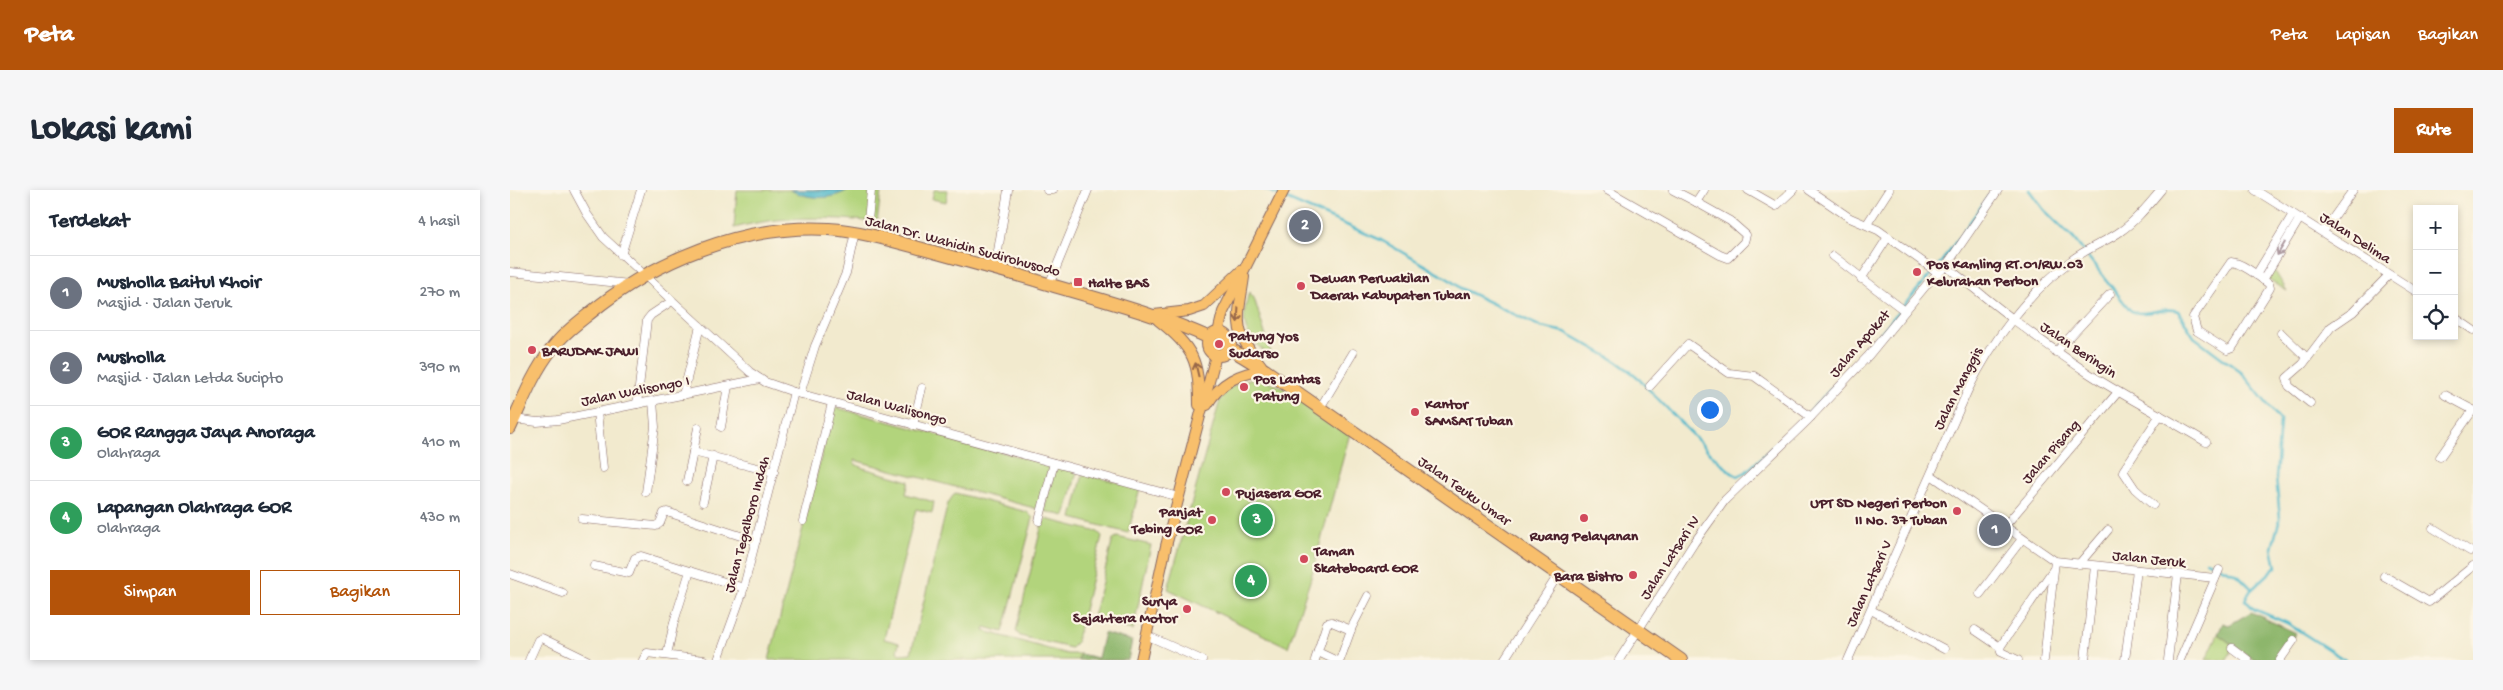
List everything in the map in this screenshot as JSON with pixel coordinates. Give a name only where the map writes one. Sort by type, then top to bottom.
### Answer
[{"type":"highway","name":"Jalan Dr. Wahidin Sudirohusodo","points":[[512,423],[538,369],[550,350],[570,330],[610,297],[644,276],[694,252],[748,237],[806,230],[855,232],[995,269],[1152,315],[1214,336]]},
{"type":"highway","points":[[1214,336],[1228,338],[1230,348],[1222,355],[1216,355],[1209,348],[1214,336]]},
{"type":"highway","name":"Jalan Teuku Umar","points":[[1230,348],[1320,408],[1681,660]]},
{"type":"main road","points":[[1214,336],[1223,312],[1284,190]]},
{"type":"main road","points":[[1152,315],[1189,311],[1204,306],[1246,267]]},
{"type":"main road","points":[[1200,419],[1219,388],[1242,374],[1265,370],[1247,347],[1237,323],[1246,267]]},
{"type":"main road","points":[[1152,315],[1178,336],[1193,357],[1198,377],[1200,419]]},
{"type":"main road","points":[[1141,660],[1179,497],[1216,355]]},
{"type":"street","name":"Jalan Walisongo","points":[[574,190],[595,228],[621,255],[760,379],[797,393],[832,403],[1179,497]]},
{"type":"street","points":[[621,255],[641,190]]},
{"type":"street","points":[[995,269],[1008,190]]},
{"type":"street","points":[[1047,190],[1053,190]]},
{"type":"street","points":[[1049,285],[1088,190]]},
{"type":"street","points":[[1607,190],[1720,256],[1730,257],[1746,240],[1746,232],[1673,190]]},
{"type":"street","points":[[1696,202],[1704,190]]},
{"type":"street","points":[[1748,190],[1776,206],[1793,190]]},
{"type":"street","points":[[1809,190],[1850,218],[1866,224],[1888,237],[1935,270]]},
{"type":"street","points":[[1866,224],[1889,190]]},
{"type":"street","name":"Jalan Apokat","points":[[1725,500],[1868,355],[1902,308],[1935,270],[1946,266],[1998,190]]},
{"type":"street","name":"Jalan Manggis","points":[[1912,518],[1972,381],[2012,320],[2051,277],[2073,259],[2128,226],[2161,190]]},
{"type":"street","name":"Jalan Delima","points":[[2255,190],[2413,290]]},
{"type":"street","points":[[2323,232],[2353,190]]},
{"type":"street","points":[[868,220],[871,191]]},
{"type":"street","points":[[2259,278],[2296,216]]},
{"type":"street","name":"Jalan Tegalboro Indah","points":[[718,660],[744,588],[797,393],[846,274],[855,232]]},
{"type":"street","points":[[1861,278],[1888,237]]},
{"type":"street","points":[[1833,256],[1902,308]]},
{"type":"street","points":[[2234,262],[2259,278],[2269,284],[2269,291],[2230,349],[2223,349],[2197,331],[2193,321],[2196,311],[2228,264],[2234,262]]},
{"type":"street","name":"Jalan Beringin","points":[[1946,266],[2012,320],[2056,352],[2118,392],[2206,442]]},
{"type":"street","points":[[510,272],[630,284]]},
{"type":"street","points":[[2310,403],[2289,386],[2287,380],[2289,376],[2308,358],[2331,327],[2353,312],[2389,275]]},
{"type":"street","points":[[2056,352],[2110,294]]},
{"type":"street","points":[[637,404],[647,320],[651,314],[672,301]]},
{"type":"street","points":[[2458,320],[2473,330]]},
{"type":"street","points":[[683,395],[700,326]]},
{"type":"street","points":[[2282,333],[2308,358]]},
{"type":"street","points":[[1650,386],[1686,344],[1690,344],[1731,374],[1751,374],[1808,415]]},
{"type":"street","points":[[1320,408],[1353,353]]},
{"type":"street","name":"Jalan Walisongo I","points":[[512,423],[541,422],[760,379]]},
{"type":"street","points":[[721,428],[728,386]]},
{"type":"street","points":[[913,425],[922,388]]},
{"type":"street","name":"Jalan Pisang","points":[[2004,527],[2118,392]]},
{"type":"street","points":[[2440,457],[2473,410],[2445,395]]},
{"type":"street","points":[[646,492],[655,427],[653,401]]},
{"type":"street","points":[[803,521],[832,403]]},
{"type":"street","points":[[597,412],[603,468]]},
{"type":"street","points":[[2153,505],[2124,475],[2124,469],[2160,415]]},
{"type":"street","points":[[687,481],[698,428]]},
{"type":"street","points":[[693,452],[774,472]]},
{"type":"street","points":[[703,502],[713,456]]},
{"type":"street","points":[[1039,521],[1054,463]]},
{"type":"street","name":"Jalan Jeruk","points":[[1932,475],[2055,565],[2079,564],[2215,578]]},
{"type":"street","name":"Jalan Latsari IV","points":[[1619,660],[1694,543],[1725,500]]},
{"type":"street","points":[[582,519],[656,526],[660,523],[664,513],[667,512],[756,541]]},
{"type":"street","name":"Jalan Latsari V","points":[[1848,660],[1912,518]]},
{"type":"street","points":[[2433,528],[2471,553],[2473,542]]},
{"type":"street","name":"Jalan Jeruk","points":[[2079,564],[2108,530]]},
{"type":"street","points":[[1980,594],[2022,539]]},
{"type":"street","points":[[594,566],[630,573],[635,558],[639,556],[744,588]]},
{"type":"street","points":[[2000,647],[2055,565]]},
{"type":"street","points":[[2044,660],[2055,565]]},
{"type":"street","points":[[2085,660],[2095,566]]},
{"type":"street","points":[[2384,576],[2428,602],[2473,566]]},
{"type":"street","points":[[2125,660],[2137,570]]},
{"type":"street","points":[[2180,660],[2219,570]]},
{"type":"street","points":[[667,655],[674,622],[690,571]]},
{"type":"street","points":[[510,574],[563,593]]},
{"type":"street","points":[[2168,660],[2178,574]]},
{"type":"street","points":[[1504,660],[1558,575]]},
{"type":"street","points":[[1340,660],[1351,630],[1368,596]]},
{"type":"street","points":[[1870,610],[1944,649]]},
{"type":"street","points":[[1335,660],[1316,656],[1328,622],[1351,630]]},
{"type":"street","points":[[1975,630],[2000,647],[2001,652],[2018,660]]},
{"type":"street","points":[[1146,635],[1202,660]]},
{"type":"street","points":[[528,660],[538,640],[542,638],[587,660]]},
{"type":"street","points":[[2280,660],[2294,640]]},
{"type":"street","points":[[2231,660],[2234,650],[2248,660]]},
{"type":"street","points":[[643,660],[646,653],[704,660]]},
{"type":"green space","points":[[737,190],[868,190],[881,192],[877,222],[805,218],[770,221],[734,228]]},
{"type":"green space","points":[[934,190],[948,190],[946,202],[932,199]]},
{"type":"green space","points":[[2273,268],[2287,291],[2267,278]]},
{"type":"green space","points":[[1249,292],[1254,298],[1270,350],[1269,355],[1254,341],[1246,328],[1245,313]]},
{"type":"green space","points":[[1219,337],[1224,339],[1226,344],[1224,349],[1219,351],[1214,349],[1212,344],[1214,339]]},
{"type":"green space","points":[[1249,379],[1274,384],[1315,408],[1350,433],[1310,581],[1288,647],[1168,589],[1220,400],[1229,388]]},
{"type":"green space","points":[[834,407],[1050,465],[1038,509],[854,460],[855,464],[863,468],[909,481],[906,494],[934,502],[932,513],[916,509],[884,639],[899,643],[897,651],[899,654],[911,653],[948,503],[955,493],[1027,512],[1033,518],[1003,632],[985,627],[984,631],[1067,654],[1080,654],[1078,660],[769,660]]},
{"type":"green space","points":[[1055,466],[1077,472],[1065,516],[1044,511]]},
{"type":"green space","points":[[1083,474],[1140,488],[1128,533],[1072,518]]},
{"type":"green space","points":[[1046,519],[1098,532],[1102,536],[1076,643],[1071,648],[1020,636],[1016,631],[1042,524]]},
{"type":"green space","points":[[1117,537],[1151,545],[1133,630],[1098,622],[1093,617],[1113,539]]},
{"type":"green space","points":[[2251,612],[2296,633],[2277,660],[2254,660],[2218,634],[2223,623],[2229,625]]},
{"type":"green space","points":[[1104,633],[1132,641],[1128,660],[1078,660],[1080,654],[1098,658]]},
{"type":"green space","points":[[2218,634],[2234,646],[2227,660],[2206,660]]},
{"type":"water","points":[[790,190],[848,190],[834,196],[819,198]]},
{"type":"waterway","points":[[1266,190],[1279,195]]},
{"type":"waterway","points":[[1284,198],[1381,240],[1450,280],[1460,288],[1541,327],[1565,332],[1616,361],[1635,375],[1712,455],[1738,476],[1746,472],[1788,433],[1846,373],[1942,261],[1993,190]]},
{"type":"waterway","points":[[2029,190],[2044,210],[2073,238],[2130,310],[2141,313],[2166,310],[2178,311],[2194,337],[2242,373],[2280,420],[2276,478],[2280,518],[2272,548],[2276,567],[2249,592],[2245,600],[2254,609],[2287,623],[2345,660]]},
{"type":"waterway","points":[[2206,561],[2238,575],[2252,589]]},
{"type":"place","name":"Musholla","points":[[1305,226]]},
{"type":"place","name":"Pos Kamling RT.01/RW.03 Kelurahan Perbon","points":[[1917,272]]},
{"type":"place","name":"Halte BAS","points":[[1078,282]]},
{"type":"place","name":"Dewan Perwakilan Daerah Kabupaten Tuban","points":[[1301,286]]},
{"type":"place","name":"Patung Yos Sudarso","points":[[1219,344]]},
{"type":"place","name":"BARUDAK JAWI","points":[[532,350]]},
{"type":"place","name":"Pos Lantas Patung","points":[[1244,387]]},
{"type":"place","name":"Kantor SAMSAT Tuban","points":[[1415,412]]},
{"type":"place","name":"Pujasera GOR","points":[[1226,492]]},
{"type":"place","name":"UPT SD Negeri Perbon II No. 37 Tuban","points":[[1957,511]]},
{"type":"place","name":"Ruang Pelayanan","points":[[1584,518]]},
{"type":"place","name":"Panjat Tebing GOR","points":[[1212,520]]},
{"type":"place","name":"GOR Rangga Jaya Anoraga","points":[[1257,520]]},
{"type":"place","name":"Musholla Baitul Khoir","points":[[1995,530]]},
{"type":"place","name":"Taman Skateboard GOR","points":[[1304,559]]},
{"type":"place","name":"Bara Bistro","points":[[1633,575]]},
{"type":"place","name":"Lapangan Olahraga GOR","points":[[1251,581]]},
{"type":"place","name":"Surya Sejahtera Motor","points":[[1187,609]]}]
